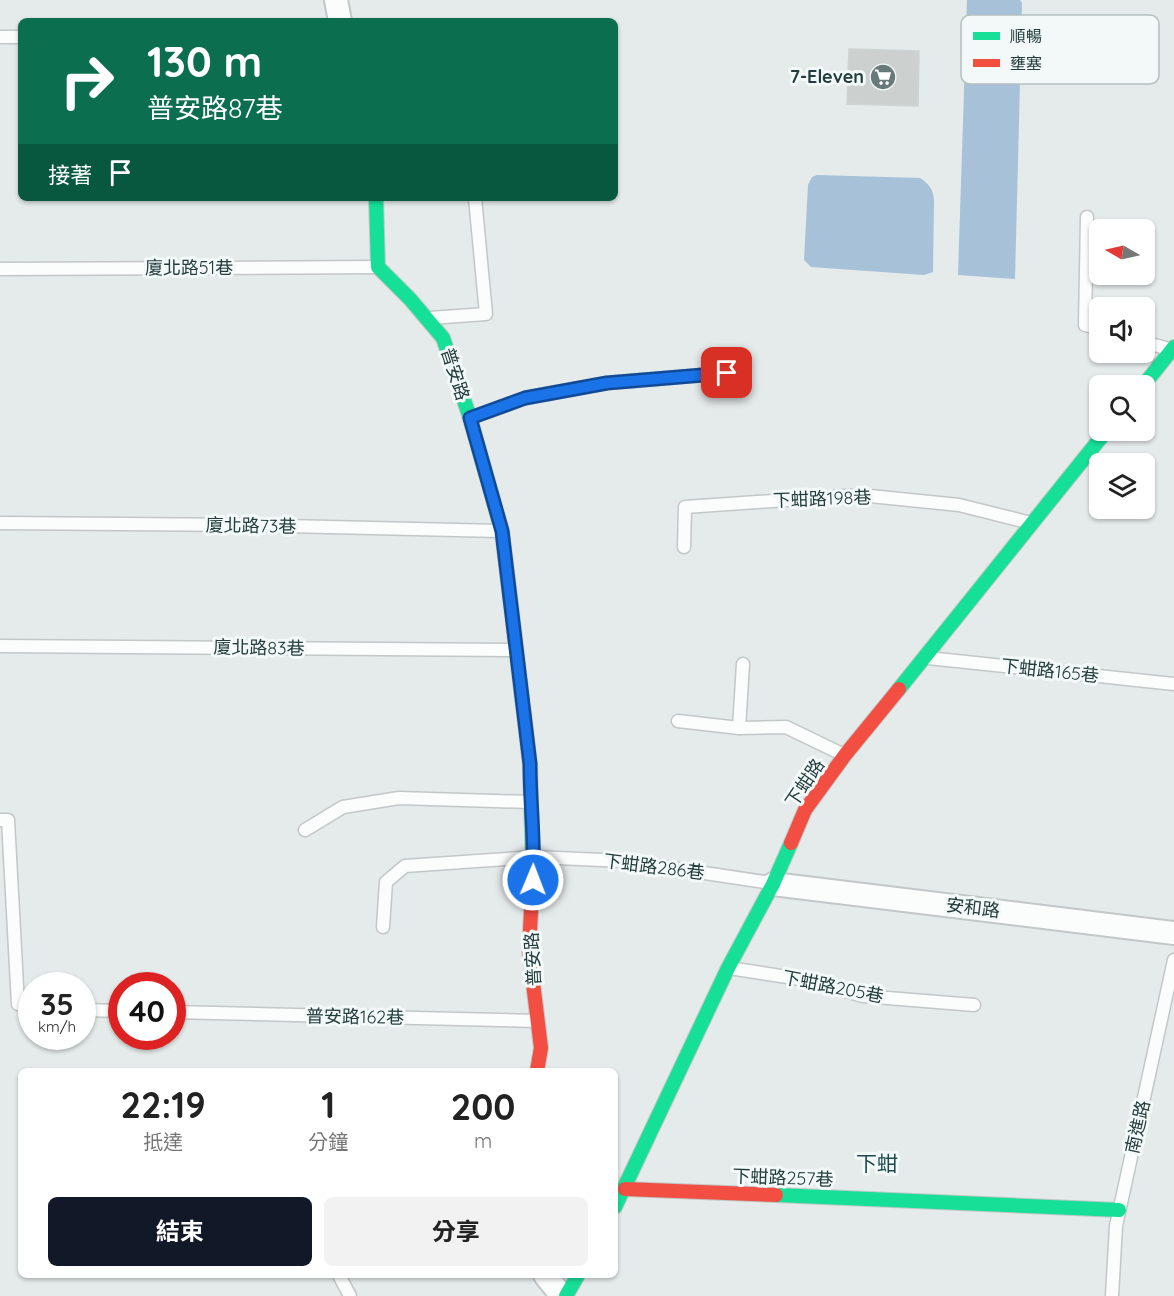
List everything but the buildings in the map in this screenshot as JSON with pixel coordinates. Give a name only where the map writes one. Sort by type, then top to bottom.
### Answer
[{"type":"street","points":[[336,0],[339,18]]},
{"type":"street","points":[[376,201],[378,267]]},
{"type":"street","name":"普安路","points":[[378,267],[443,339],[470,418],[502,531],[530,764],[534,857],[529,951],[541,1048],[538,1068]]},
{"type":"street","points":[[1152,375],[1173,348]]},
{"type":"street","name":"下蚶路","points":[[618,1202],[728,968],[773,884],[805,810],[845,755],[1098,441]]},
{"type":"street","name":"安和路","points":[[773,884],[1174,933]]},
{"type":"street","name":"下蚶路257巷","points":[[625,1189],[1119,1210]]},
{"type":"street","points":[[548,1278],[564,1296],[576,1278]]},
{"type":"lane","points":[[0,37],[18,37]]},
{"type":"lane","points":[[426,318],[486,314],[475,201]]},
{"type":"lane","points":[[1087,217],[1085,325],[1089,326]]},
{"type":"lane","name":"廈北路51巷","points":[[0,269],[378,267]]},
{"type":"lane","points":[[1155,344],[1173,348]]},
{"type":"lane","points":[[470,418],[525,398],[607,383],[727,373]]},
{"type":"lane","name":"下蚶路198巷","points":[[684,547],[686,507],[860,495],[959,506],[1033,524]]},
{"type":"lane","name":"廈北路73巷","points":[[0,523],[258,525],[502,531]]},
{"type":"lane","name":"廈北路83巷","points":[[0,646],[517,650]]},
{"type":"lane","name":"下蚶路165巷","points":[[926,657],[1174,684]]},
{"type":"lane","points":[[739,728],[743,664]]},
{"type":"lane","points":[[678,722],[739,728],[786,728],[845,755]]},
{"type":"lane","points":[[305,830],[343,807],[399,798],[530,802]]},
{"type":"lane","points":[[0,820],[8,820],[18,1004]]},
{"type":"lane","name":"下蚶路286巷","points":[[383,927],[386,882],[405,866],[534,857],[625,861],[773,884]]},
{"type":"lane","name":"南進路","points":[[1112,1296],[1116,1226],[1174,960]]},
{"type":"lane","name":"下蚶路205巷","points":[[728,968],[807,980],[863,996],[974,1005]]},
{"type":"lane","name":"普安路162巷","points":[[186,1012],[538,1022]]},
{"type":"lane","points":[[341,1278],[350,1296]]},
{"type":"water","points":[[967,0],[1020,0],[1022,3],[1022,15],[967,15]]},
{"type":"water","points":[[964,84],[1020,84],[1015,279],[958,275]]},
{"type":"water","points":[[817,175],[920,178],[926,182],[932,190],[934,200],[933,272],[924,275],[811,267],[804,260],[808,185],[812,177]]},
{"type":"traffic: fast","points":[[376,201],[378,267],[410,299],[443,338],[470,418],[502,531],[530,764],[533,872]]},
{"type":"traffic: fast","points":[[1152,375],[1174,347]]},
{"type":"traffic: fast","points":[[899,689],[1098,441]]},
{"type":"traffic: fast","points":[[618,1201],[728,968],[773,884],[791,843]]},
{"type":"traffic: fast","points":[[776,1195],[1119,1210]]},
{"type":"traffic: fast","points":[[566,1296],[576,1278]]},
{"type":"traffic: jam","points":[[791,843],[805,810],[845,755],[899,689]]},
{"type":"traffic: jam","points":[[533,872],[529,950],[541,1048],[538,1068]]},
{"type":"traffic: jam","points":[[625,1189],[776,1195]]},
{"type":"place","name":"7-Eleven","points":[[883,77]]},
{"type":"district","name":"下蚶","points":[[877,1164]]},
{"type":"route","points":[[533,880],[530,764],[502,531],[470,418],[525,398],[607,383],[727,373]]}]
